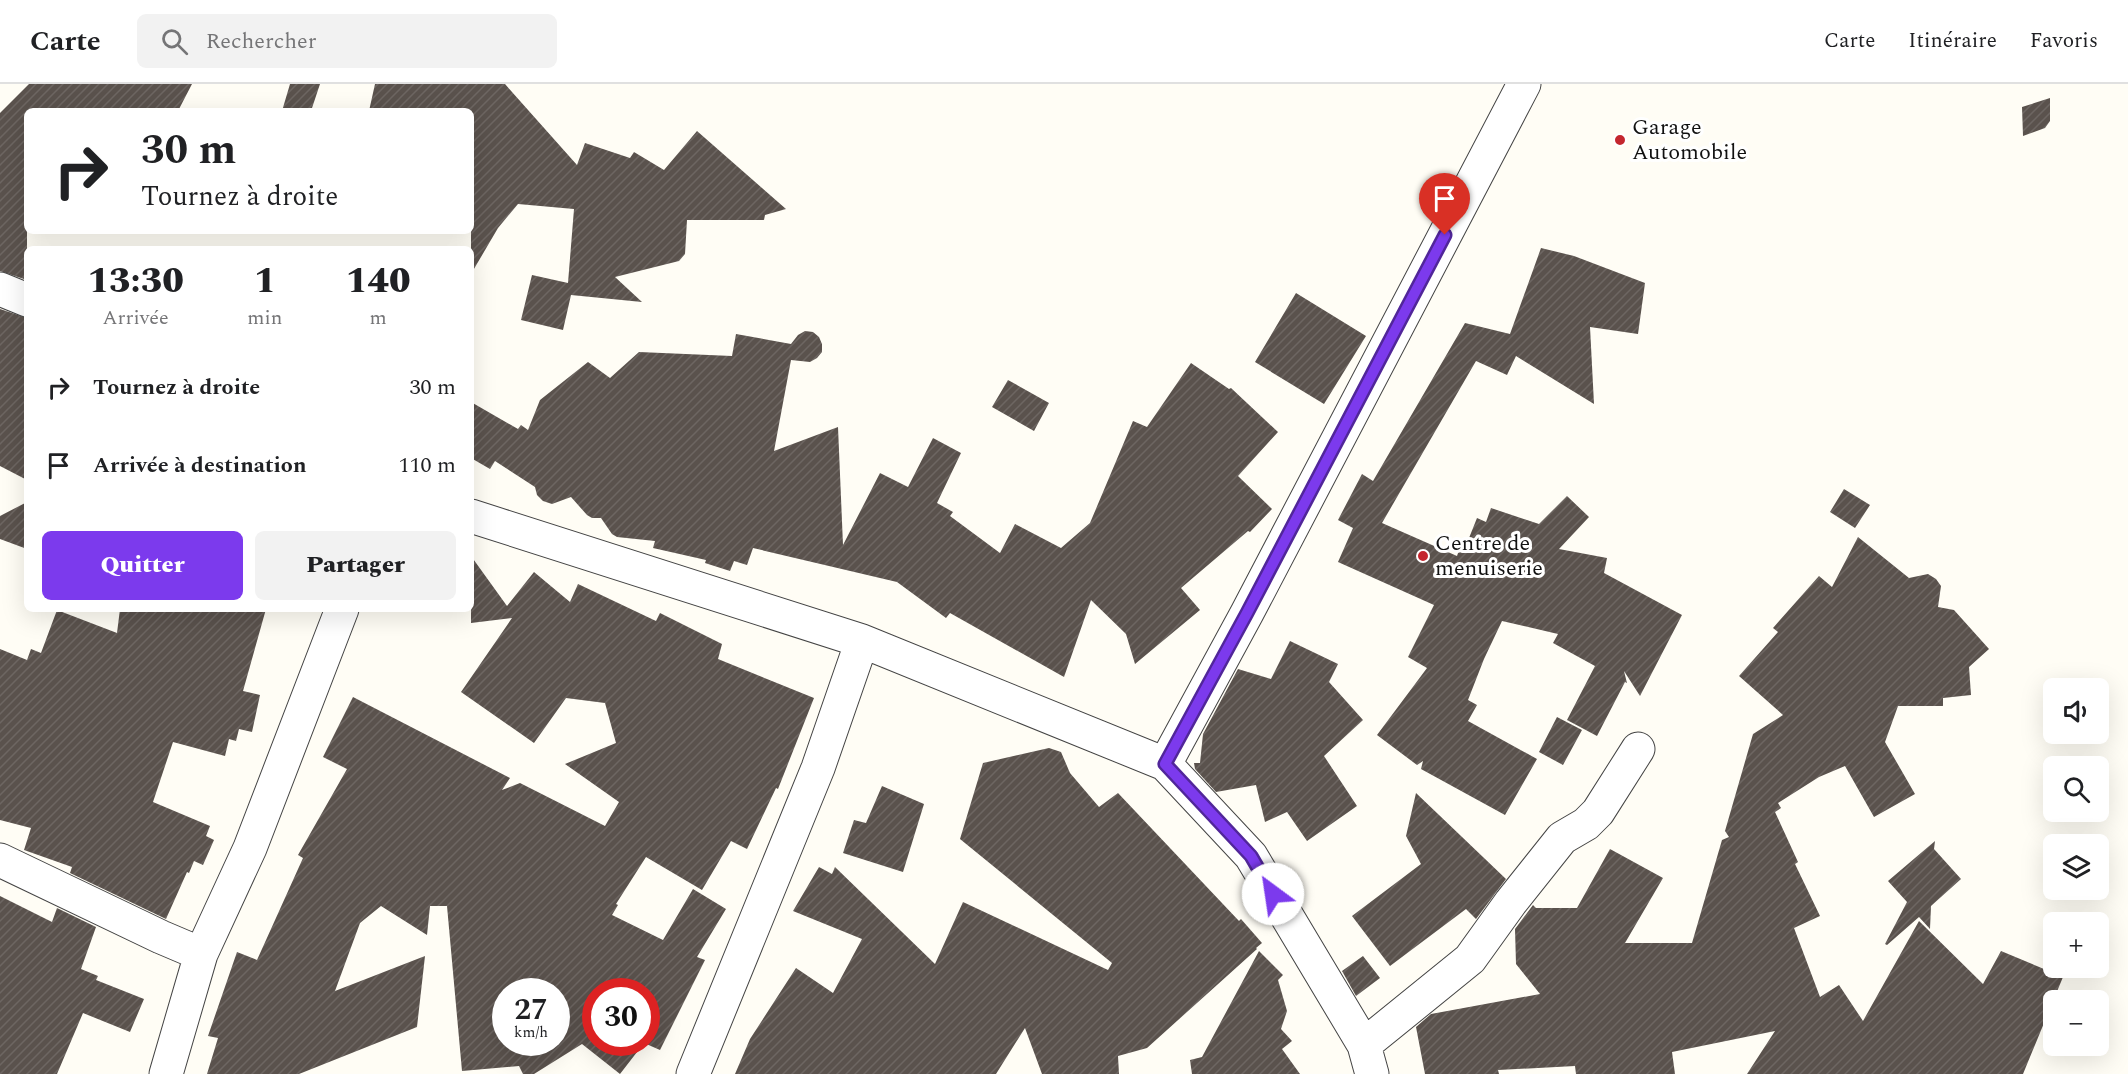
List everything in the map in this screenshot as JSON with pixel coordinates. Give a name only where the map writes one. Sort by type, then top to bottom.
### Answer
[{"type":"street","points":[[1165,764],[1247,613],[1524,84]]},
{"type":"street","points":[[0,289],[24,299]]},
{"type":"street","points":[[474,517],[862,641],[1165,764],[1251,856],[1368,1059],[1470,958],[1562,838],[1586,824],[1598,812],[1638,749]]},
{"type":"street","points":[[166,1074],[201,954],[250,848],[341,612]]},
{"type":"street","points":[[693,1074],[818,768],[862,641]]},
{"type":"street","points":[[0,860],[161,938],[201,954]]},
{"type":"building","points":[[29,84],[192,84],[180,108],[24,108],[24,234],[27,234],[27,246],[24,246],[24,279],[0,271],[0,113]]},
{"type":"building","points":[[290,84],[320,84],[312,108],[283,108]]},
{"type":"building","points":[[375,84],[505,84],[577,165],[585,143],[630,158],[634,152],[664,170],[697,131],[786,209],[765,215],[764,220],[687,220],[685,254],[679,261],[615,277],[642,302],[571,295],[563,330],[521,320],[532,275],[568,283],[574,209],[518,204],[498,228],[474,269],[474,246],[471,246],[471,234],[474,234],[474,108],[370,108]]},
{"type":"building","points":[[2050,98],[2050,121],[2045,128],[2023,136],[2022,107]]},
{"type":"building","points":[[1541,248],[1574,256],[1645,283],[1638,334],[1590,327],[1594,404],[1516,356],[1507,375],[1476,361],[1382,523],[1457,556],[1460,547],[1465,548],[1477,518],[1486,522],[1491,508],[1539,524],[1567,496],[1589,517],[1559,549],[1607,558],[1604,573],[1682,615],[1640,696],[1624,671],[1627,683],[1625,682],[1597,736],[1567,720],[1595,666],[1553,643],[1558,634],[1502,621],[1468,700],[1477,705],[1468,721],[1537,759],[1505,815],[1421,769],[1423,761],[1417,765],[1377,735],[1427,668],[1408,657],[1434,605],[1338,562],[1353,528],[1338,520],[1362,474],[1373,481],[1465,323],[1510,334]]},
{"type":"building","points":[[1296,293],[1366,336],[1324,404],[1255,362]]},
{"type":"building","points":[[0,309],[24,317],[24,478],[0,466]]},
{"type":"building","points":[[805,331],[813,332],[819,337],[822,352],[810,362],[791,360],[774,451],[838,427],[843,545],[880,473],[908,487],[933,438],[961,453],[937,503],[953,512],[950,516],[1000,553],[1015,524],[1061,548],[1090,523],[1133,421],[1147,427],[1191,363],[1229,389],[1231,388],[1278,432],[1238,476],[1272,509],[1250,532],[1248,531],[1181,588],[1200,610],[1135,664],[1126,634],[1091,600],[1064,677],[950,613],[946,618],[897,582],[753,548],[747,565],[734,561],[730,571],[705,563],[706,560],[653,548],[655,541],[617,537],[612,534],[601,518],[592,518],[587,515],[571,497],[552,504],[543,501],[537,495],[535,487],[495,461],[490,469],[474,460],[474,404],[518,429],[521,425],[528,430],[540,400],[588,362],[610,378],[639,352],[732,356],[736,334],[791,344],[798,335]]},
{"type":"building","points":[[1008,380],[1049,403],[1034,431],[992,407]]},
{"type":"building","points":[[1844,489],[1870,505],[1855,528],[1830,512]]},
{"type":"building","points":[[24,504],[24,548],[0,539],[0,516]]},
{"type":"building","points":[[1858,537],[1909,578],[1928,574],[1936,579],[1941,586],[1938,607],[1954,610],[1989,649],[1969,667],[1971,695],[1943,698],[1943,706],[1898,706],[1885,742],[1915,794],[1874,817],[1845,766],[1819,777],[1778,803],[1781,808],[1775,812],[1798,862],[1795,864],[1820,916],[1794,928],[1820,997],[1839,985],[1863,1021],[1919,921],[1983,984],[2001,951],[2043,969],[2043,978],[2063,978],[2058,990],[2043,990],[2043,1026],[2023,1074],[1747,1074],[1775,1031],[1672,1052],[1675,1074],[1576,1074],[1575,1066],[1498,1070],[1499,1074],[1425,1074],[1416,1027],[1431,1014],[1540,994],[1516,964],[1515,929],[1533,905],[1536,908],[1577,908],[1610,849],[1663,878],[1625,943],[1692,943],[1722,840],[1729,837],[1725,831],[1753,734],[1783,715],[1739,676],[1778,632],[1773,628],[1819,576],[1832,587]]},
{"type":"building","points":[[474,560],[507,606],[534,572],[570,602],[578,584],[656,621],[660,613],[722,644],[718,659],[814,698],[778,789],[776,788],[747,849],[731,841],[702,890],[646,857],[616,904],[618,905],[612,915],[663,940],[693,889],[726,909],[697,957],[705,960],[660,1050],[660,978],[582,978],[582,1044],[570,1052],[570,978],[492,978],[492,1056],[563,1056],[534,1074],[523,1074],[519,1066],[462,1071],[447,906],[430,906],[427,935],[381,906],[360,923],[335,991],[425,956],[417,1027],[299,1074],[207,1074],[218,1038],[208,1036],[237,952],[257,960],[303,858],[298,855],[347,769],[323,757],[353,697],[510,778],[502,790],[520,783],[605,826],[619,802],[565,764],[616,743],[605,703],[566,698],[534,743],[461,692],[512,618],[471,623],[471,612],[474,612]]},
{"type":"building","points":[[56,612],[62,612],[117,633],[120,612],[265,612],[243,691],[260,695],[252,732],[239,729],[236,741],[229,739],[225,756],[173,742],[153,802],[210,826],[206,836],[214,840],[203,865],[194,861],[189,873],[187,872],[166,919],[70,873],[72,867],[24,850],[31,828],[0,820],[0,649],[27,660],[31,649],[41,653]]},
{"type":"building","points":[[1290,641],[1338,664],[1329,682],[1363,720],[1324,756],[1357,806],[1307,841],[1287,812],[1265,822],[1256,785],[1216,792],[1195,769],[1194,763],[1200,763],[1203,734],[1238,669],[1271,679]]},
{"type":"building","points":[[1557,717],[1582,730],[1563,765],[1539,752]]},
{"type":"building","points":[[1049,748],[1061,752],[1070,773],[1099,807],[1118,793],[1239,921],[1241,919],[1262,943],[1257,949],[1147,1048],[1118,1056],[1119,1074],[1042,1074],[1025,1028],[996,1074],[735,1074],[750,1039],[796,968],[833,993],[862,939],[793,911],[819,867],[832,874],[835,867],[935,964],[963,902],[1108,970],[1112,963],[960,839],[983,763]]},
{"type":"building","points":[[882,786],[924,804],[903,872],[843,853],[854,820],[866,823]]},
{"type":"building","points":[[1416,793],[1506,879],[1476,919],[1466,909],[1390,966],[1352,916],[1421,864],[1406,836]]},
{"type":"building","points":[[1935,841],[1934,849],[1961,879],[1931,906],[1930,929],[1919,917],[1887,945],[1885,944],[1907,902],[1888,881]]},
{"type":"building","points":[[0,896],[52,922],[57,908],[96,927],[81,969],[98,976],[96,980],[144,999],[130,1032],[83,1013],[57,1074],[0,1074]]},
{"type":"building","points":[[1259,951],[1283,975],[1278,980],[1287,1011],[1281,1029],[1292,1041],[1282,1049],[1300,1074],[1192,1074],[1190,1060],[1202,1057]]},
{"type":"building","points":[[1363,956],[1380,978],[1356,996],[1342,971]]},
{"type":"building","points":[[597,1056],[634,1056],[620,1074]]},
{"type":"place","name":"Garage Automobile","points":[[1620,140]]},
{"type":"place","name":"Centre de menuiserie","points":[[1423,556]]},
{"type":"route","points":[[1273,894],[1251,856],[1165,764],[1247,613],[1445,235]]}]
